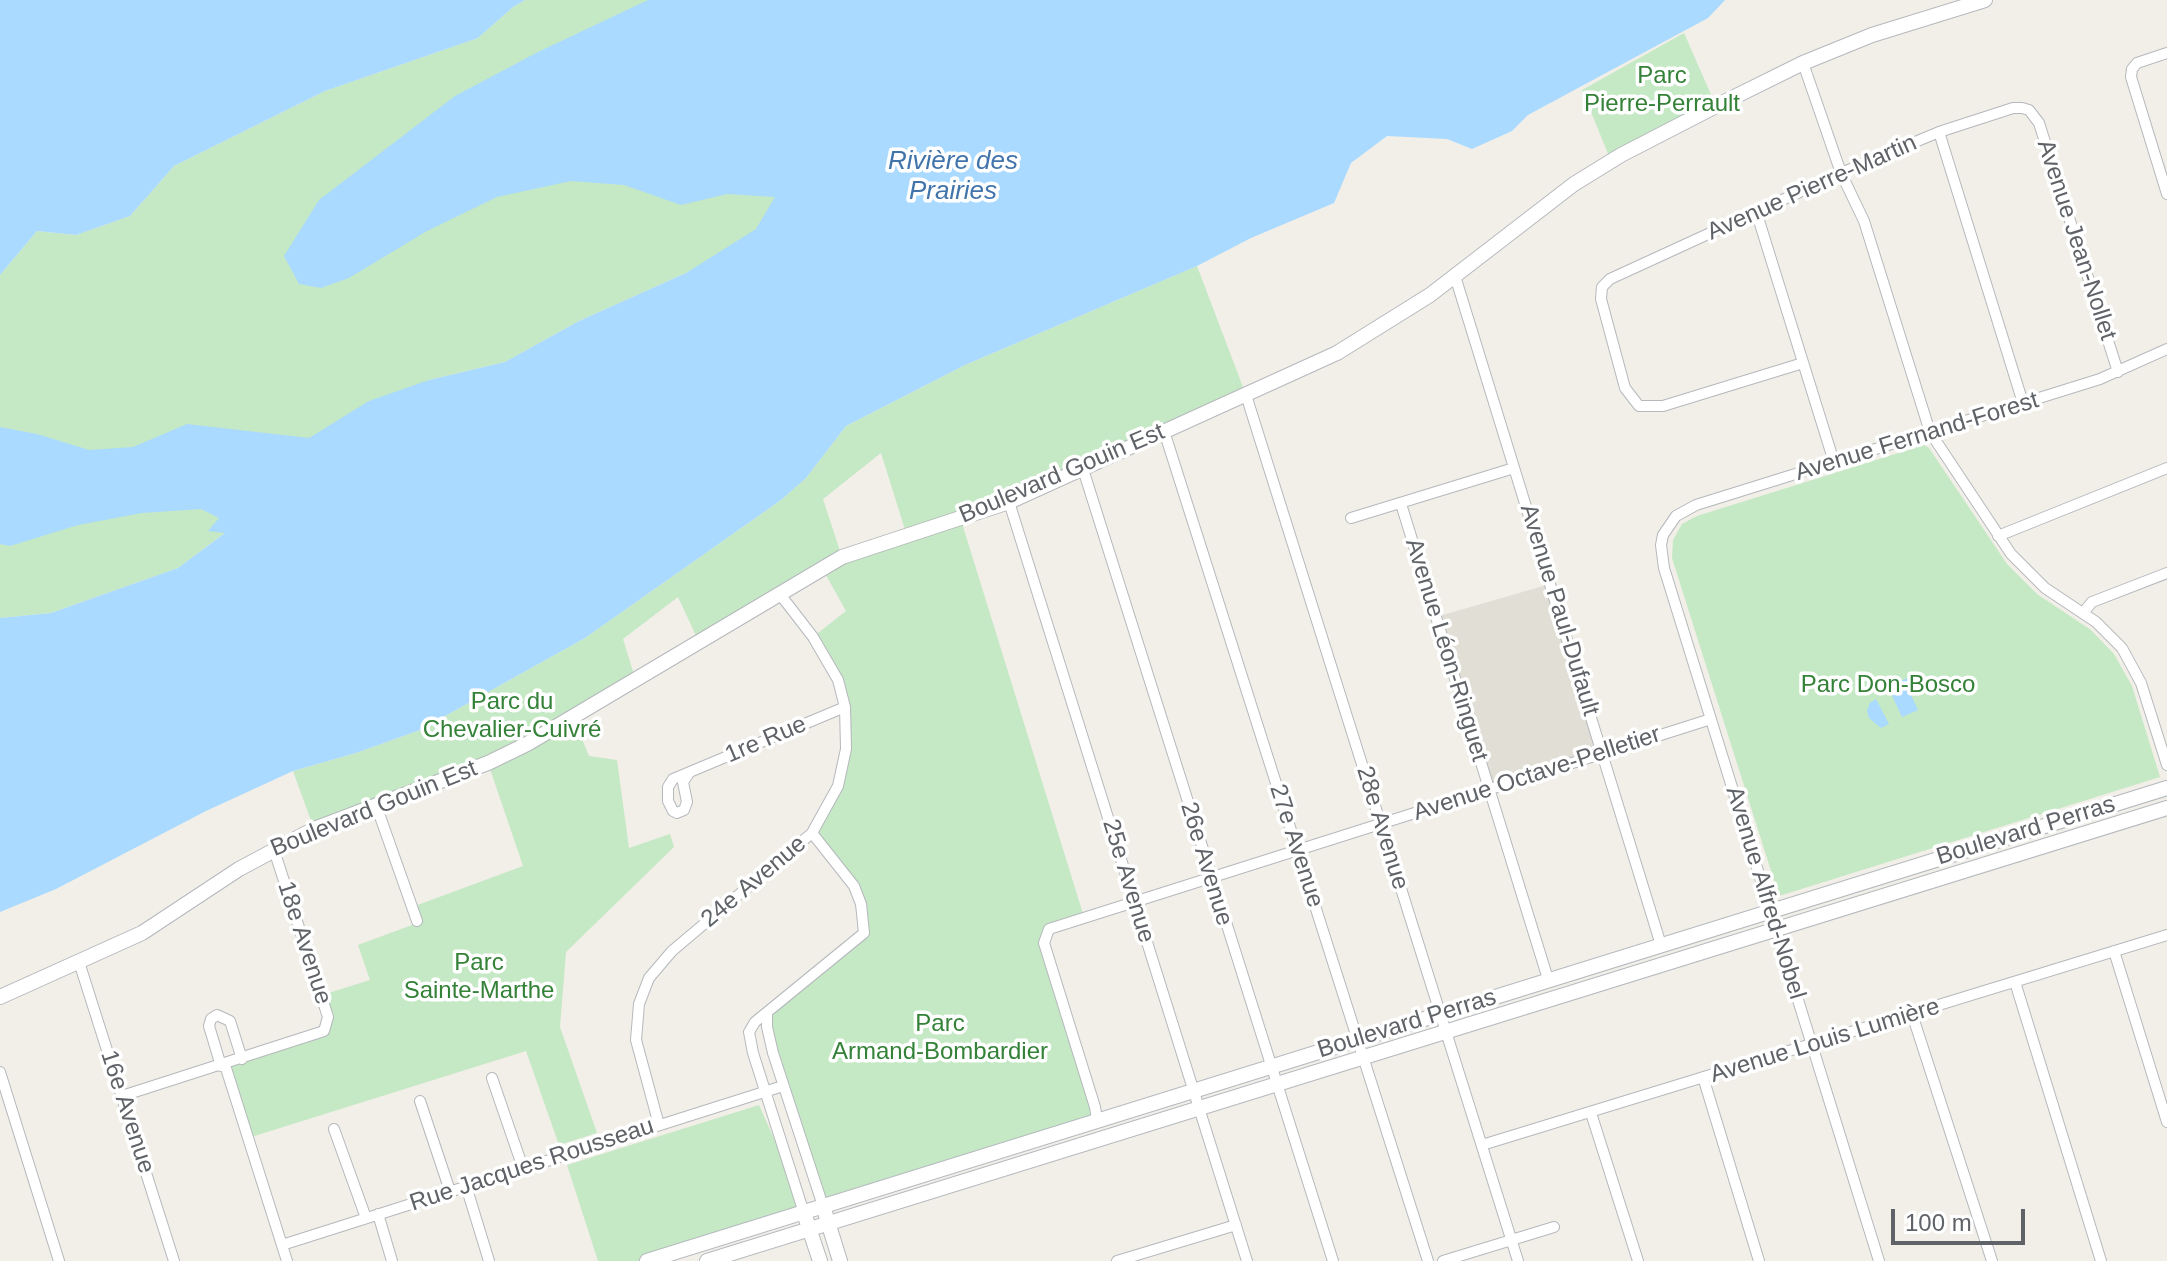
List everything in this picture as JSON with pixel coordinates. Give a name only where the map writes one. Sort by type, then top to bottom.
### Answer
[{"type":"main road","name":"Boulevard Gouin Est","points":[[0,997],[142,933],[222,879],[314,829],[488,763],[527,744],[842,557],[1009,502],[1082,466],[1246,395],[1368,335],[1455,276],[1586,176],[1621,155],[1803,63],[1908,22],[1985,0]]},
{"type":"main road","name":"Boulevard Perras","points":[[647,1261],[2167,788]]},
{"type":"main road","name":"Boulevard Perras","points":[[707,1261],[2167,808]]},
{"type":"main road","points":[[823,1206],[840,1261]]},
{"type":"main road","points":[[804,1213],[820,1261]]},
{"type":"street","points":[[2167,53],[2133,66],[2131,77],[2167,194]]},
{"type":"street","points":[[1803,63],[1841,173],[1864,221],[1930,432],[1998,536],[2029,574],[2114,639],[2133,665],[2167,765]]},
{"type":"street","name":"Avenue Pierre-Martin","points":[[1803,363],[1663,406],[1639,406],[1625,388],[1601,299],[1602,287],[1610,279],[1756,211],[1939,132],[2013,108],[2029,110]]},
{"type":"street","name":"Avenue Jean-Nollet","points":[[2029,110],[2039,123],[2118,372]]},
{"type":"street","points":[[1939,132],[2023,403]]},
{"type":"street","points":[[1756,211],[1834,462]]},
{"type":"street","name":"Avenue Paul-Dufault","points":[[1455,276],[1661,945]]},
{"type":"street","name":"Avenue Fernand-Forest","points":[[1668,525],[1676,516],[1696,505],[2118,372],[2167,349]]},
{"type":"street","name":"28e Avenue","points":[[1246,395],[1518,1261]]},
{"type":"street","name":"27e Avenue","points":[[1164,431],[1428,1261]]},
{"type":"street","name":"26e Avenue","points":[[1082,466],[1333,1261]]},
{"type":"street","points":[[1351,518],[1514,468]]},
{"type":"street","points":[[1998,536],[2167,468]]},
{"type":"street","name":"25e Avenue","points":[[1009,502],[1247,1261]]},
{"type":"street","name":"Avenue Léon-Ringuet","points":[[1401,504],[1548,979]]},
{"type":"street","name":"Avenue Alfred-Nobel","points":[[1668,525],[1661,545],[1662,557],[1879,1261]]},
{"type":"street","points":[[2083,613],[2092,602],[2167,573]]},
{"type":"street","name":"24e Avenue","points":[[659,1125],[636,1040],[639,1004],[649,978],[672,951],[812,833],[838,786],[846,749],[845,707],[838,680],[813,637],[779,593]]},
{"type":"street","name":"1re Rue","points":[[689,773],[845,707]]},
{"type":"street","name":"Avenue Octave-Pelletier","points":[[1097,1120],[1044,943],[1046,933],[1054,926],[1711,719]]},
{"type":"street","points":[[376,805],[417,921]]},
{"type":"street","points":[[804,1213],[749,1032],[755,1022],[857,940],[865,928],[854,886],[812,833]]},
{"type":"street","name":"18e Avenue","points":[[242,1059],[319,1034],[327,1027],[328,1017],[274,850]]},
{"type":"street","name":"Avenue Louis Lumière","points":[[1482,1145],[2167,935]]},
{"type":"street","points":[[2114,951],[2167,1122]]},
{"type":"street","name":"16e Avenue","points":[[79,962],[174,1261]]},
{"type":"street","points":[[2015,982],[2101,1261]]},
{"type":"street","points":[[767,1014],[769,1039],[823,1206]]},
{"type":"street","points":[[1912,1014],[1992,1261]]},
{"type":"street","points":[[122,1096],[223,1065],[242,1059],[230,1021],[217,1015],[209,1026],[223,1065],[287,1261]]},
{"type":"street","points":[[0,1072],[59,1261]]},
{"type":"street","points":[[1703,1077],[1759,1261]]},
{"type":"street","points":[[492,1078],[523,1168]]},
{"type":"street","name":"Rue Jacques Rousseau","points":[[282,1245],[783,1086]]},
{"type":"street","points":[[420,1101],[450,1191]]},
{"type":"street","points":[[1591,1113],[1638,1261]]},
{"type":"street","points":[[334,1129],[366,1218]]},
{"type":"street","points":[[466,1186],[489,1261]]},
{"type":"street","points":[[378,1214],[392,1261]]},
{"type":"street","points":[[1117,1261],[1149,1256],[1236,1225]]},
{"type":"street","points":[[1443,1261],[1554,1227]]},
{"type":"shaded area","points":[[1550,584],[1603,752],[1490,790],[1436,617]]},
{"type":"green space","points":[[525,0],[993,0],[1008,103],[686,273],[579,321],[505,362],[429,380],[178,568],[51,613],[0,618],[0,275],[37,231],[76,235],[130,216],[174,166],[325,91],[478,38]]},
{"type":"green space","name":"Parc Pierre-Perrault","points":[[1684,33],[1716,106],[1611,161],[1582,90]]},
{"type":"green space","points":[[1197,266],[1246,395],[961,520],[1084,917],[1046,933],[1097,1120],[823,1206],[783,1086],[767,1014],[864,932],[861,904],[812,833],[838,786],[845,707],[813,637],[846,611],[822,568],[699,642],[678,597],[623,639],[636,681],[573,717],[589,756],[617,760],[629,848],[670,834],[674,847],[566,952],[560,1027],[597,1133],[559,1145],[526,1051],[248,1138],[225,1065],[324,1031],[322,995],[370,980],[358,945],[412,925],[417,921],[415,906],[523,866],[488,763],[314,829],[293,771],[420,730],[585,638],[781,500],[806,478],[846,426],[965,365]],"holes":[[[881,453],[907,536],[842,557],[823,499]]]},
{"type":"green space","name":"Parc Don-Bosco","points":[[1924,445],[2007,564],[2037,594],[2091,630],[2114,654],[2132,686],[2160,777],[1779,896],[1672,558],[1673,540],[1682,524],[1697,516]]},
{"type":"green space","points":[[759,1105],[804,1213],[647,1261],[598,1261],[567,1165]]},
{"type":"water","points":[[0,0],[525,0],[478,38],[325,91],[174,166],[130,216],[76,235],[37,231],[0,275]]},
{"type":"water","name":"Rivière des Prairies","points":[[648,0],[1725,0],[1708,18],[1528,115],[1512,131],[1472,149],[1447,139],[1387,136],[1351,163],[1334,203],[1251,238],[1197,266],[965,365],[846,426],[806,478],[781,500],[585,638],[420,730],[293,771],[206,811],[56,889],[0,912],[0,618],[51,613],[178,568],[225,533],[208,531],[219,518],[201,509],[142,513],[78,525],[10,546],[0,544],[0,427],[37,434],[89,450],[133,447],[187,424],[309,438],[369,401],[429,380],[505,362],[579,321],[686,273],[756,229],[775,197],[727,194],[681,205],[624,185],[571,181],[497,197],[427,231],[349,278],[321,288],[299,284],[284,256],[319,200],[455,96],[538,52]]},
{"type":"water","points":[[1918,673],[1925,688],[1911,695],[1918,710],[1902,717],[1888,687]]},
{"type":"water","points":[[1876,699],[1889,724],[1881,728],[1869,718],[1867,711]]},
{"type":"park label","name":"Parc du Chevalier-Cuivré","points":[[512,716]]},
{"type":"park label","name":"Parc Sainte-Marthe","points":[[479,977]]},
{"type":"park label","name":"Parc Armand-Bombardier","points":[[940,1038]]}]
